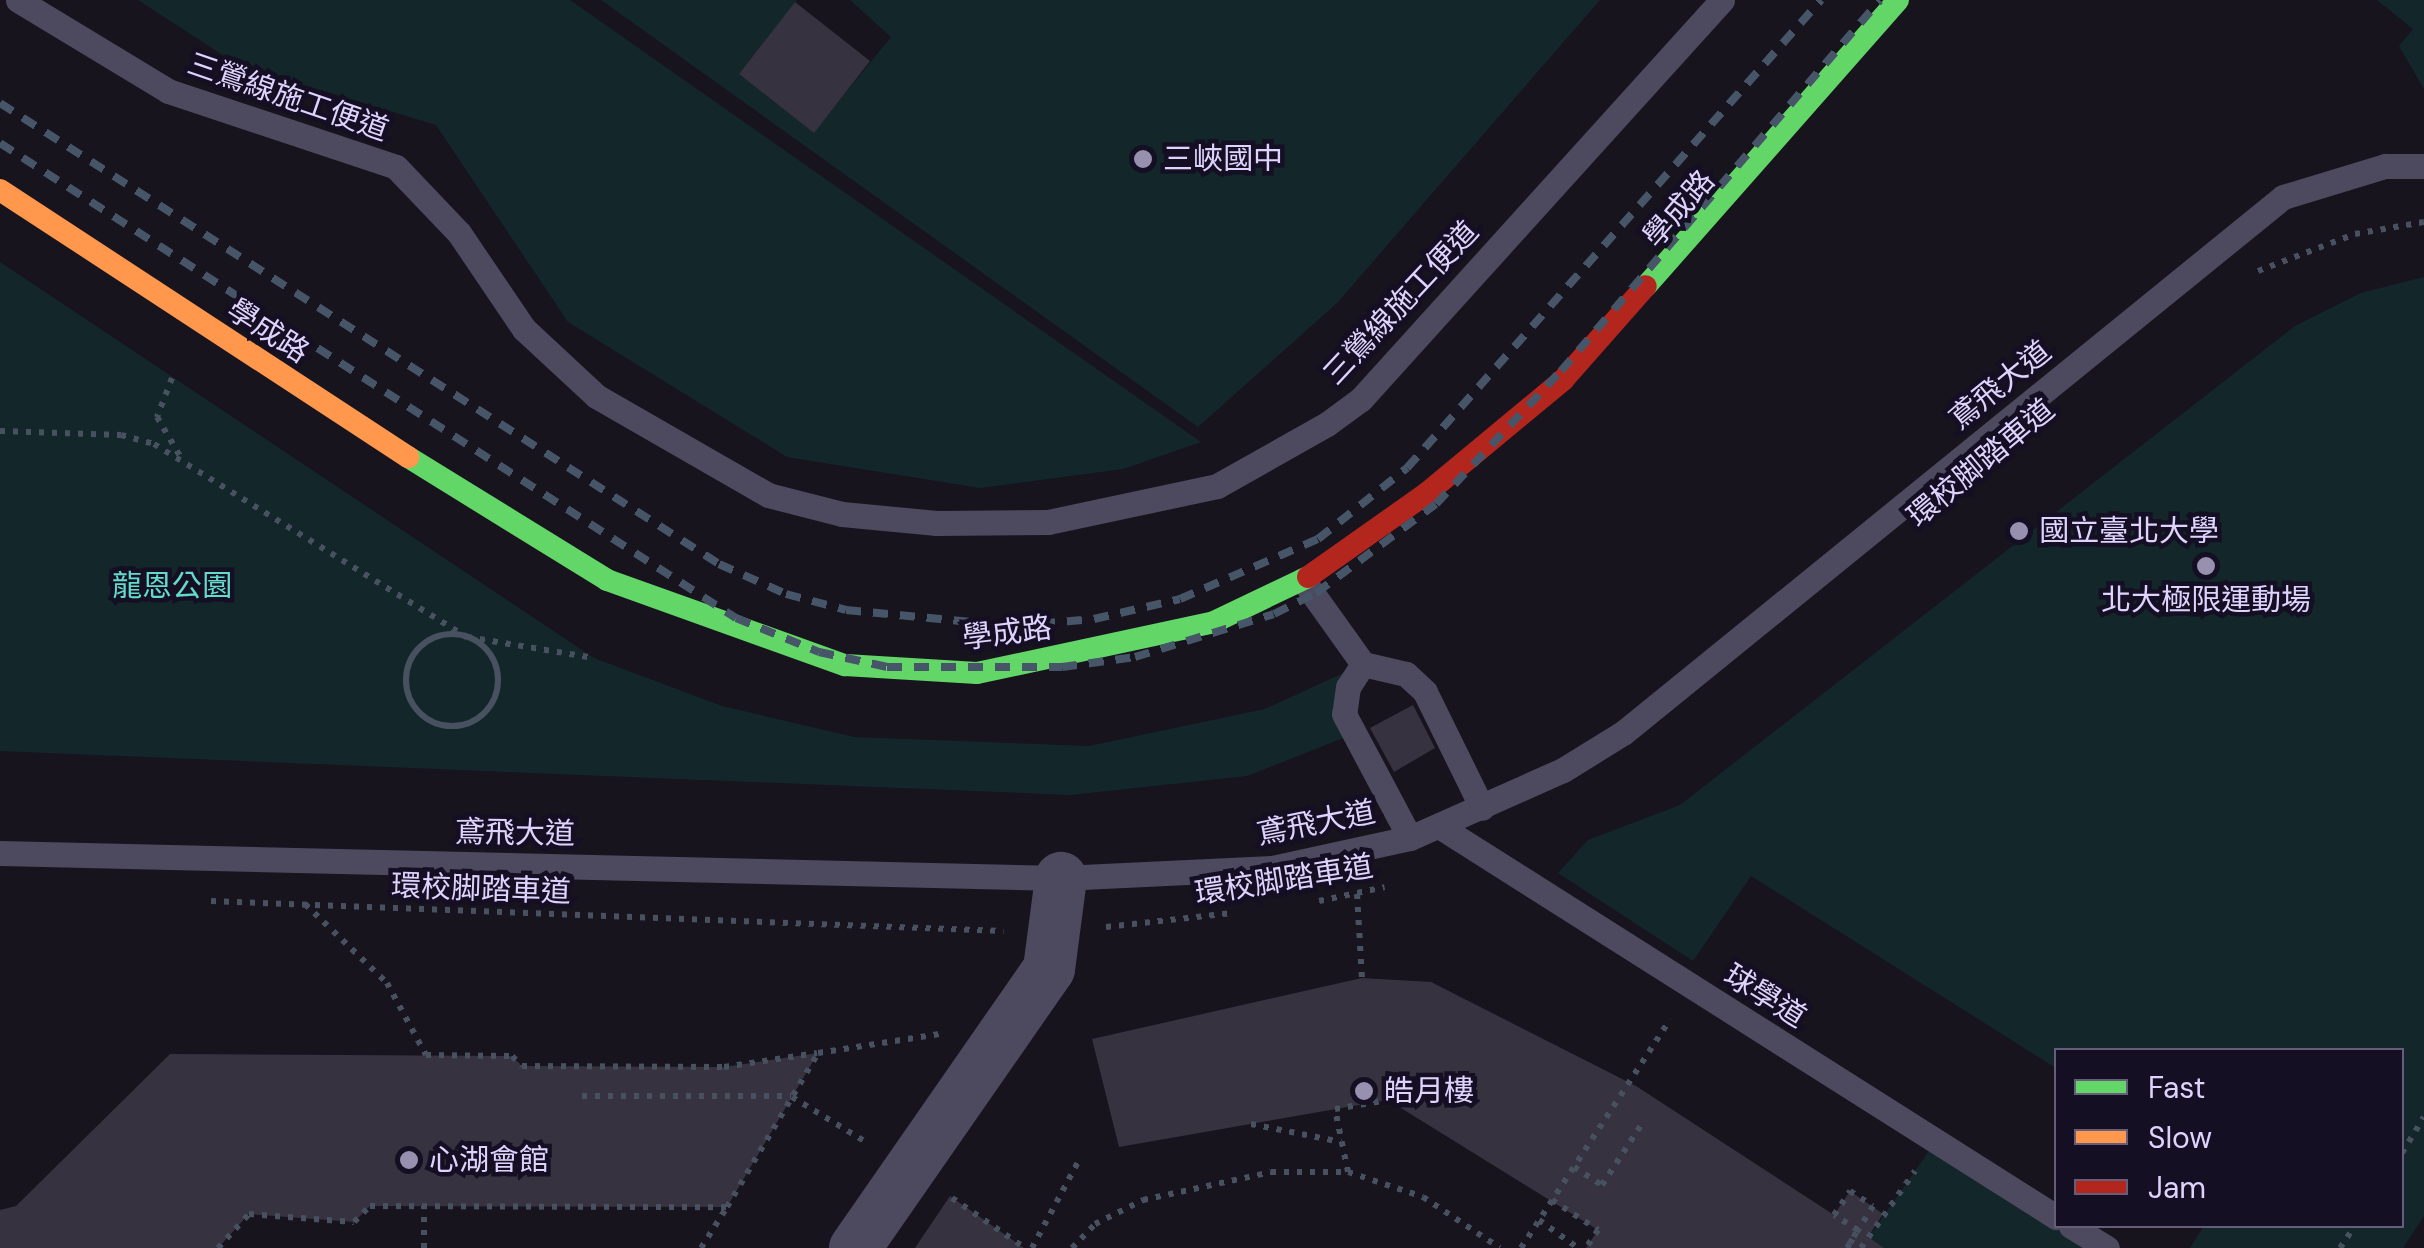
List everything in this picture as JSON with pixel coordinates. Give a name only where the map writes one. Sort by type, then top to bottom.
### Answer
[{"type":"street","name":"學成路","points":[[0,190],[381,442],[607,580],[845,665],[996,669],[1214,622],[1303,580],[1426,493],[1564,380],[1898,0]]},
{"type":"street","points":[[855,1248],[930,1183],[1012,1022],[1049,969],[1061,878]]},
{"type":"lane","name":"三鶯線施工便道","points":[[18,0],[168,91],[396,168],[460,233],[524,329],[596,396],[768,495],[842,514],[974,523],[1048,522],[1217,486],[1327,424],[1361,400],[1722,0]]},
{"type":"lane","name":"鳶飛大道","points":[[0,853],[1061,878],[1272,868],[1410,838],[1442,828],[1623,733],[2283,197],[2385,166],[2424,166]]},
{"type":"lane","points":[[1303,580],[1363,664],[1406,674],[1424,692],[1482,808]]},
{"type":"lane","points":[[1363,664],[1348,687],[1344,714],[1410,838]]},
{"type":"lane","name":"球學道","points":[[1442,828],[2054,1215]]},
{"type":"lane","points":[[2074,1228],[2106,1248]]},
{"type":"path","points":[[2246,277],[2292,254],[2424,222]]},
{"type":"path","points":[[172,378],[157,417],[180,456]]},
{"type":"path","points":[[0,430],[121,435],[180,456],[422,616],[475,640],[497,671],[488,710],[454,726],[420,714],[406,677],[419,646],[441,635],[475,640],[594,658]]},
{"type":"path","points":[[1354,851],[1362,978]]},
{"type":"path","points":[[252,859],[387,982],[426,1056],[512,1056],[522,1066],[724,1067],[1012,1022]]},
{"type":"path","name":"環校脚踏車道","points":[[1306,904],[1357,896],[1391,885]]},
{"type":"path","name":"環校脚踏車道","points":[[194,900],[1054,933],[1250,910]]},
{"type":"path","points":[[1521,1248],[1691,988]]},
{"type":"path","points":[[702,1248],[818,1053]]},
{"type":"path","points":[[1348,1172],[1335,1110],[1388,1100],[1404,1074]]},
{"type":"path","points":[[582,1096],[792,1096],[1028,1248],[1078,1162]]},
{"type":"path","points":[[2404,1149],[2424,1117]]},
{"type":"path","points":[[1574,1167],[1602,1185],[1643,1122]]},
{"type":"path","points":[[1251,1124],[1342,1142]]},
{"type":"path","points":[[1861,1248],[1936,1141]]},
{"type":"path","points":[[1072,1248],[1095,1224],[1196,1184],[1270,1172],[1348,1172],[1424,1197],[1500,1248]]},
{"type":"path","points":[[930,1183],[960,1180]]},
{"type":"path","points":[[1850,1190],[1873,1206],[1847,1248],[1858,1230],[1834,1216],[1850,1190]]},
{"type":"path","points":[[1552,1200],[1598,1230],[1586,1248]]},
{"type":"path","points":[[218,1248],[249,1214],[354,1222],[370,1206],[727,1208]]},
{"type":"path","points":[[424,1206],[424,1248]]},
{"type":"path","points":[[1539,1220],[1578,1248]]},
{"type":"green space","points":[[138,0],[570,0],[1201,442],[1123,469],[980,488],[787,457],[568,322],[436,125],[238,65]]},
{"type":"green space","name":"三峽國中","points":[[601,0],[797,0],[739,74],[814,132],[891,37],[850,0],[1600,0],[1337,303],[1198,427]]},
{"type":"green space","points":[[2377,0],[2424,0],[2424,89],[2399,46],[2413,29]]},
{"type":"green space","name":"龍恩公園","points":[[0,262],[594,658],[722,706],[854,737],[1089,746],[1265,709],[1363,664],[1351,735],[1247,776],[1070,795],[0,751]]},
{"type":"green space","name":"北大極限運動場","points":[[2424,277],[2424,1216],[2403,1248],[2190,1248],[2203,1228],[2404,1228],[2404,1048],[2054,1048],[2054,1067],[1751,876],[1693,961],[1558,873],[1588,840],[1680,805],[2295,326],[2361,293]]},
{"type":"green space","points":[[1936,1141],[2054,1215],[2054,1228],[2075,1228],[2107,1248],[1861,1248]]},
{"type":"building","points":[[795,2],[870,61],[814,133],[739,74]]},
{"type":"building","points":[[1413,705],[1435,748],[1394,772],[1370,728]]},
{"type":"building","name":"皓月樓","points":[[1362,978],[1431,982],[1636,1086],[1834,1215],[1850,1191],[1883,1214],[1868,1237],[1884,1248],[1586,1248],[1598,1230],[1388,1100],[1119,1147],[1092,1039]]},
{"type":"building","name":"心湖會館","points":[[818,1053],[727,1207],[370,1206],[354,1222],[249,1214],[218,1248],[0,1248],[0,1210],[16,1206],[170,1054],[512,1056],[522,1066],[724,1067]]},
{"type":"building","points":[[950,1196],[1024,1248],[915,1248]]},
{"type":"railway","points":[[0,103],[719,564],[786,594],[846,610],[1013,626],[1094,619],[1180,599],[1318,539],[1407,468],[1821,0]]},
{"type":"railway","points":[[0,143],[736,618],[819,652],[887,667],[1062,667],[1135,657],[1274,614],[1316,593],[1436,504],[1561,371],[1880,0]]},
{"type":"traffic: fast","points":[[1646,286],[1898,0]]},
{"type":"traffic: fast","points":[[408,457],[607,580],[845,665],[977,673],[1214,622],[1308,577]]},
{"type":"traffic: slow","points":[[0,190],[408,457]]},
{"type":"traffic: jam","points":[[1308,577],[1427,493],[1563,380],[1646,286]]},
{"type":"place","name":"三峽國中","points":[[1143,159]]},
{"type":"place","name":"國立臺北大學","points":[[2019,531]]},
{"type":"place","name":"北大極限運動場","points":[[2206,566]]},
{"type":"place","name":"皓月樓","points":[[1364,1091]]},
{"type":"place","name":"心湖會館","points":[[409,1160]]}]
